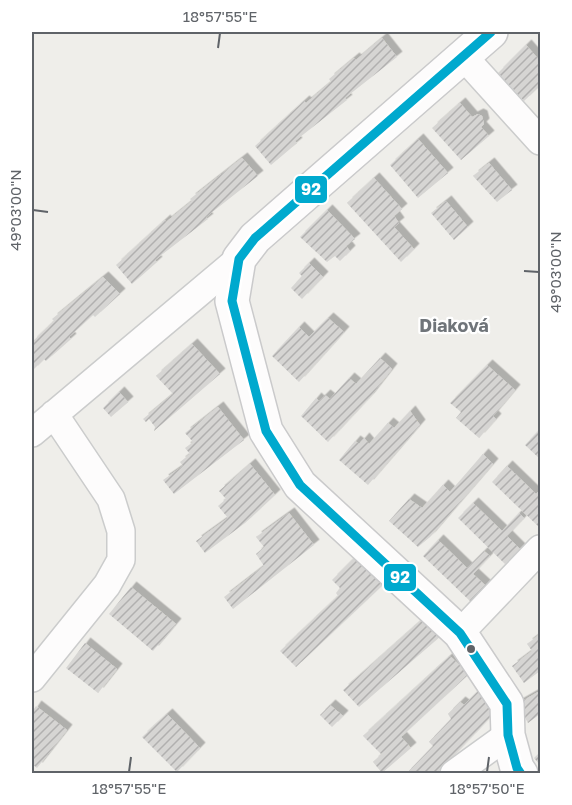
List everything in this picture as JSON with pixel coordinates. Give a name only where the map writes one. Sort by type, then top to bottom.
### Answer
[{"type":"street","points":[[32,433],[239,259],[255,238],[491,32]]},
{"type":"street","points":[[463,56],[540,141]]},
{"type":"street","points":[[239,259],[232,301],[266,430],[300,485],[460,633],[507,704],[508,735],[516,768],[521,774]]},
{"type":"street","points":[[32,678],[107,585],[121,560],[121,531],[111,500],[54,414]]},
{"type":"street","points":[[460,633],[540,549]]},
{"type":"street","points":[[454,774],[508,735]]},
{"type":"building","points":[[382,38],[397,57],[345,98],[347,100],[295,141],[297,143],[271,165],[255,146],[304,101],[306,103],[331,82],[329,79]]},
{"type":"building","points":[[526,45],[540,61],[540,86],[524,101],[498,73]]},
{"type":"building","points":[[460,103],[472,117],[478,114],[482,116],[484,124],[481,127],[489,136],[461,160],[432,128]]},
{"type":"building","points":[[418,139],[448,173],[418,198],[390,165]]},
{"type":"building","points":[[242,158],[258,176],[155,260],[157,262],[132,284],[116,265],[165,220],[166,222],[192,201],[190,199]]},
{"type":"building","points":[[489,163],[512,190],[497,202],[473,176]]},
{"type":"building","points":[[374,178],[402,209],[394,216],[399,223],[394,227],[414,249],[401,262],[347,203]]},
{"type":"building","points":[[446,201],[468,227],[454,240],[431,213]]},
{"type":"building","points":[[327,210],[355,239],[346,246],[350,251],[340,261],[335,256],[327,262],[300,237]]},
{"type":"building","points":[[309,263],[323,277],[302,299],[291,288],[302,276],[299,273]]},
{"type":"building","points":[[103,277],[120,294],[95,317],[93,315],[69,337],[71,339],[32,371],[32,342],[54,321],[52,319]]},
{"type":"building","points":[[328,318],[344,332],[299,382],[272,356],[299,327],[309,337]]},
{"type":"building","points":[[192,344],[220,374],[154,431],[155,427],[149,419],[146,422],[143,419],[173,394],[156,376]]},
{"type":"building","points":[[380,358],[392,369],[370,397],[328,442],[301,416],[316,398],[319,401],[325,395],[330,399],[349,378],[356,384]]},
{"type":"building","points":[[487,365],[515,390],[493,416],[496,419],[479,438],[456,418],[461,412],[450,403]]},
{"type":"building","points":[[119,392],[128,402],[111,417],[103,408]]},
{"type":"building","points":[[218,407],[244,440],[174,494],[163,480],[183,466],[180,462],[190,454],[185,448],[193,442],[185,433]]},
{"type":"building","points":[[410,411],[420,425],[368,485],[339,460],[355,441],[359,444],[364,438],[369,444],[388,423],[394,428]]},
{"type":"building","points":[[540,429],[540,459],[525,445]]},
{"type":"building","points":[[483,454],[493,464],[430,537],[418,547],[389,521],[409,499],[422,508],[443,485],[450,492]]},
{"type":"building","points":[[250,464],[275,495],[245,523],[205,553],[196,541],[228,518],[218,506],[226,499],[219,491]]},
{"type":"building","points":[[507,466],[536,494],[540,490],[540,528],[492,482]]},
{"type":"building","points":[[473,503],[502,531],[519,513],[524,518],[507,536],[520,549],[505,564],[458,518]]},
{"type":"building","points":[[289,513],[314,545],[233,609],[224,597],[264,566],[256,554],[264,547],[256,537]]},
{"type":"building","points":[[438,540],[467,568],[484,551],[490,556],[473,574],[486,586],[471,602],[423,556]]},
{"type":"building","points":[[358,554],[385,583],[296,667],[280,651],[338,596],[336,593],[340,588],[332,580]]},
{"type":"building","points":[[131,587],[176,624],[153,651],[109,614]]},
{"type":"building","points":[[424,618],[442,635],[359,707],[343,690]]},
{"type":"building","points":[[540,634],[540,671],[524,683],[512,666],[532,651],[527,644]]},
{"type":"building","points":[[85,643],[117,669],[98,693],[66,668]]},
{"type":"building","points":[[450,656],[469,674],[401,737],[411,748],[382,773],[373,762],[386,750],[381,754],[363,736]]},
{"type":"building","points":[[479,690],[498,709],[436,774],[406,774],[433,746],[429,742],[451,719],[448,714],[460,702],[464,705]]},
{"type":"building","points":[[538,692],[540,714],[528,723],[517,704]]},
{"type":"building","points":[[330,705],[343,716],[332,727],[320,715]]},
{"type":"building","points":[[36,706],[67,730],[37,768],[32,764],[32,712]]},
{"type":"building","points":[[167,714],[200,748],[177,772],[142,737]]},
{"type":"building","points":[[540,752],[540,765],[534,758]]},
{"type":"transit line","name":"92","points":[[491,32],[255,238],[239,259],[232,301],[266,431],[300,485],[460,633],[507,704],[508,735],[517,768],[521,774]]},
{"type":"district","name":"Diaková","points":[[454,326]]}]
